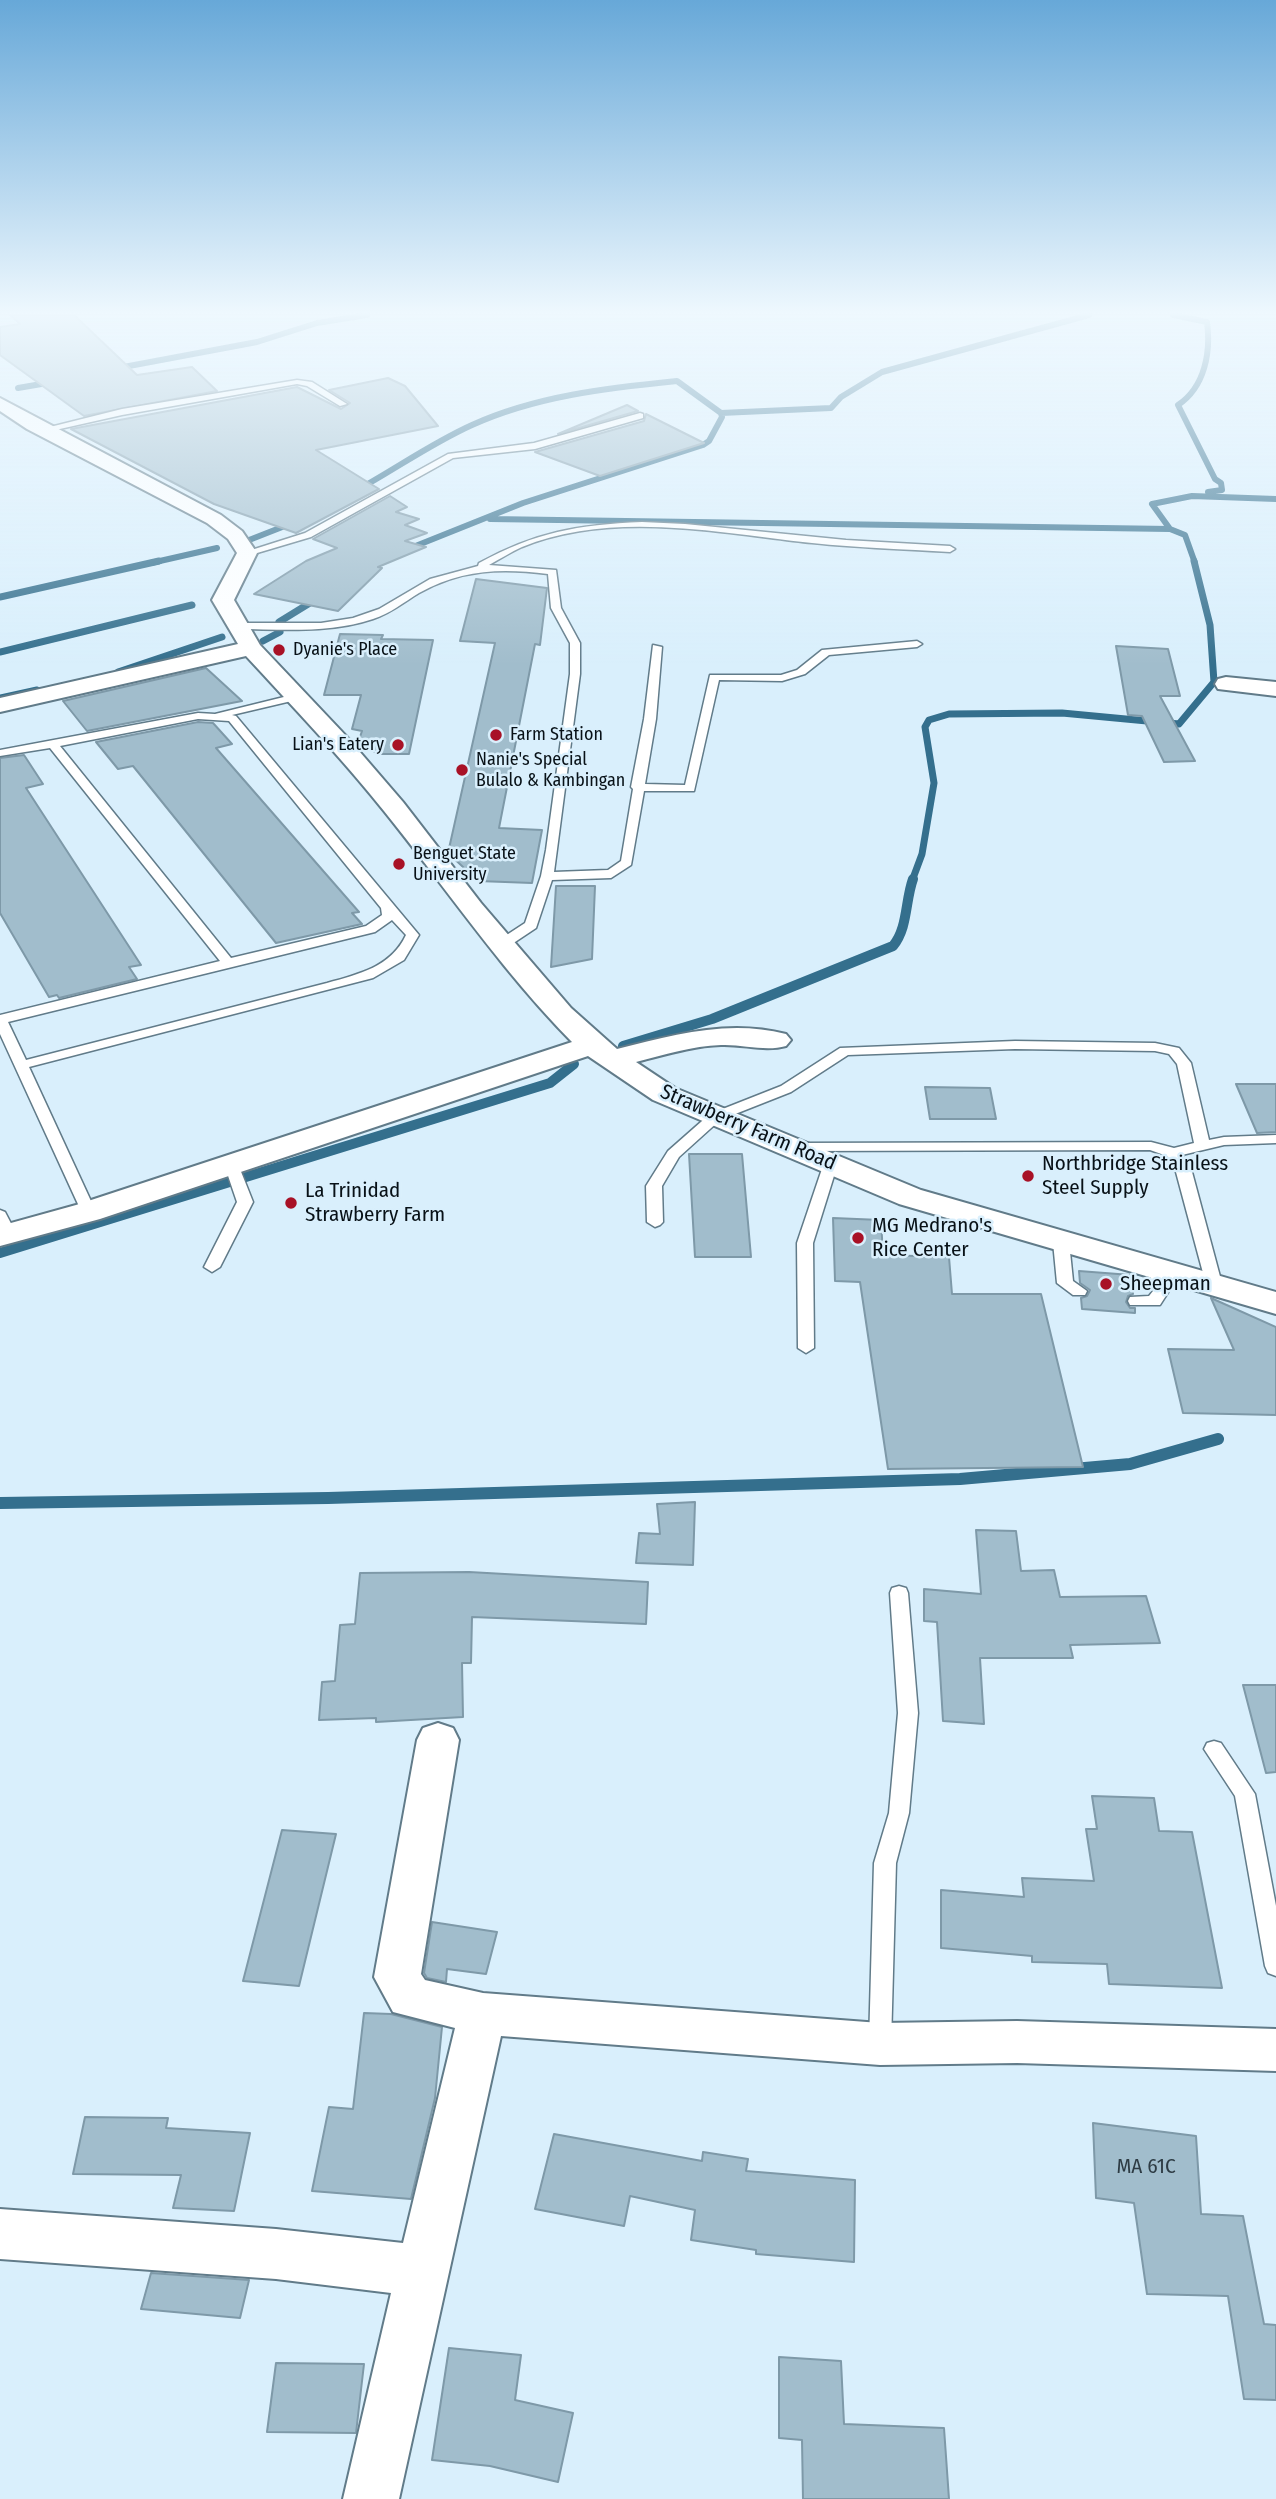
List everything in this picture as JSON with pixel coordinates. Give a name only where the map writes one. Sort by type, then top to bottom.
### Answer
[{"type":"street","points":[[45,432],[214,519],[235,535],[247,553]]},
{"type":"street","name":"Strawberry Farm Road","points":[[247,553],[223,600],[235,626],[251,648],[394,807],[501,945],[601,1052],[663,1094],[910,1197],[1276,1303]]},
{"type":"street","points":[[0,705],[251,648]]},
{"type":"street","points":[[1226,684],[1276,689]]},
{"type":"street","points":[[3,1228],[88,1212],[235,1174],[601,1052],[724,1036],[776,1040]]},
{"type":"street","points":[[438,1740],[397,1977],[410,1997],[483,2014],[880,2044],[1017,2042],[1276,2050]]},
{"type":"street","points":[[371,2499],[483,2014]]},
{"type":"street","points":[[0,2234],[263,2253],[422,2271]]},
{"type":"lane","points":[[247,553],[308,535],[451,456],[535,446],[585,432]]},
{"type":"lane","points":[[235,626],[358,620],[391,607],[420,588],[479,566],[506,548],[562,531],[624,526],[950,549]]},
{"type":"lane","points":[[479,566],[509,565],[553,572],[555,608],[575,643],[575,674],[547,876],[531,925],[501,945]]},
{"type":"lane","points":[[637,787],[690,789],[713,677],[782,678],[801,672],[826,652],[917,644]]},
{"type":"lane","points":[[547,876],[600,875],[619,870],[626,862],[650,719],[657,647]]},
{"type":"lane","points":[[0,753],[218,714],[296,697]]},
{"type":"lane","points":[[22,1065],[332,986],[380,971],[406,954],[413,935],[387,907],[240,724],[232,718],[218,714]]},
{"type":"lane","points":[[53,744],[228,963]]},
{"type":"lane","points":[[88,1212],[1,1020],[370,929],[389,916],[387,907]]},
{"type":"lane","points":[[655,1222],[654,1186],[673,1154],[715,1117],[786,1089],[845,1051],[1015,1045],[1155,1047],[1174,1051],[1184,1063],[1202,1144]]},
{"type":"lane","points":[[790,1147],[1151,1146],[1172,1153],[1202,1144],[1276,1139]]},
{"type":"lane","points":[[1172,1153],[1184,1172],[1214,1284]]},
{"type":"lane","points":[[806,1348],[805,1243],[831,1163]]},
{"type":"lane","points":[[212,1267],[245,1202],[235,1174]]},
{"type":"lane","points":[[1061,1242],[1065,1283],[1079,1291]]},
{"type":"lane","points":[[1136,1301],[1154,1301],[1161,1292],[1157,1269]]},
{"type":"lane","points":[[880,2044],[885,1863],[899,1813],[908,1713],[899,1592]]},
{"type":"lane","points":[[1214,1749],[1245,1794],[1276,1966]]},
{"type":"building","points":[[76,432],[409,432],[316,450],[379,489],[296,533],[214,504]]},
{"type":"building","points":[[607,432],[681,432],[704,443],[600,476],[535,452]]},
{"type":"building","points":[[390,496],[407,507],[396,512],[419,519],[405,525],[427,533],[405,541],[426,547],[378,567],[382,568],[338,611],[254,594],[306,561],[337,548],[313,539]]},
{"type":"building","points":[[476,579],[547,588],[540,645],[535,644],[499,828],[542,830],[532,883],[478,881],[448,853],[495,643],[460,641]]},
{"type":"building","points":[[340,634],[383,635],[381,639],[433,640],[409,754],[379,754],[358,743],[362,731],[352,729],[361,695],[324,695]]},
{"type":"building","points":[[1116,646],[1168,649],[1180,696],[1160,696],[1195,761],[1164,762],[1142,716],[1128,715]]},
{"type":"building","points":[[206,668],[242,701],[87,731],[63,701]]},
{"type":"building","points":[[198,722],[213,723],[232,744],[216,748],[359,912],[352,913],[362,924],[276,943],[133,766],[118,769],[96,742]]},
{"type":"building","points":[[24,755],[43,784],[26,788],[141,965],[129,967],[137,979],[59,998],[57,995],[49,997],[0,913],[0,758]]},
{"type":"building","points":[[556,886],[595,886],[592,959],[551,967]]},
{"type":"building","points":[[1236,1084],[1276,1084],[1276,1132],[1257,1133]]},
{"type":"building","points":[[925,1087],[990,1088],[996,1119],[930,1119]]},
{"type":"building","points":[[689,1154],[742,1154],[751,1257],[695,1257]]},
{"type":"building","points":[[833,1218],[881,1220],[883,1255],[949,1257],[952,1294],[1041,1294],[1083,1467],[888,1469],[860,1282],[835,1281]]},
{"type":"building","points":[[1079,1271],[1131,1275],[1133,1294],[1128,1296],[1126,1302],[1130,1308],[1135,1308],[1135,1313],[1082,1309],[1081,1298],[1087,1296],[1090,1290],[1080,1283]]},
{"type":"building","points":[[1211,1298],[1276,1327],[1276,1415],[1183,1413],[1168,1349],[1234,1350]]},
{"type":"building","points":[[695,1502],[693,1565],[636,1563],[639,1533],[660,1534],[657,1504]]},
{"type":"building","points":[[976,1530],[1016,1531],[1021,1571],[1054,1570],[1060,1597],[1146,1596],[1160,1643],[1070,1645],[1073,1658],[980,1658],[984,1724],[943,1721],[937,1622],[924,1621],[924,1589],[981,1594]]},
{"type":"building","points":[[469,1572],[648,1582],[646,1624],[472,1617],[471,1663],[462,1663],[463,1717],[376,1722],[376,1718],[319,1720],[322,1682],[335,1681],[340,1625],[355,1624],[360,1573]]},
{"type":"building","points":[[1243,1685],[1276,1685],[1276,1772],[1266,1773]]},
{"type":"building","points":[[1092,1796],[1154,1798],[1159,1831],[1192,1832],[1222,1988],[1109,1984],[1107,1964],[1032,1962],[1032,1956],[941,1948],[941,1890],[1024,1897],[1022,1878],[1094,1881],[1086,1829],[1097,1829]]},
{"type":"building","points":[[282,1830],[336,1834],[299,1986],[243,1981]]},
{"type":"building","points":[[432,1922],[497,1932],[486,1974],[447,1969],[446,1982],[427,1978],[424,1973]]},
{"type":"building","points":[[364,2013],[391,2014],[442,2027],[435,2098],[411,2199],[312,2191],[329,2107],[353,2109]]},
{"type":"building","points":[[85,2117],[168,2118],[166,2128],[250,2133],[234,2211],[173,2208],[181,2175],[73,2174]]},
{"type":"building","points":[[1093,2123],[1196,2136],[1201,2214],[1243,2216],[1264,2324],[1276,2325],[1276,2400],[1244,2399],[1228,2296],[1147,2294],[1134,2203],[1096,2198]]},
{"type":"building","points":[[554,2134],[702,2161],[703,2152],[748,2159],[746,2171],[855,2180],[854,2262],[756,2254],[756,2250],[691,2240],[695,2210],[630,2196],[624,2226],[535,2209]]},
{"type":"building","points":[[151,2273],[249,2280],[240,2318],[141,2309]]},
{"type":"building","points":[[449,2348],[521,2355],[515,2400],[573,2413],[558,2482],[490,2466],[432,2460]]},
{"type":"building","points":[[779,2357],[841,2361],[844,2424],[944,2428],[949,2499],[803,2499],[802,2440],[779,2438]]},
{"type":"building","points":[[276,2363],[364,2364],[356,2433],[267,2432]]},
{"type":"waterway","points":[[359,489],[458,432]]},
{"type":"waterway","points":[[408,549],[523,503],[703,445],[714,432]]},
{"type":"waterway","points":[[1191,432],[1215,479],[1221,483],[1222,490],[1208,492]]},
{"type":"waterway","points":[[1170,529],[1152,504],[1192,496],[1276,499]]},
{"type":"waterway","points":[[490,519],[1170,529]]},
{"type":"waterway","points":[[244,542],[295,522]]},
{"type":"waterway","points":[[1170,529],[1185,535],[1195,563]]},
{"type":"waterway","points":[[151,563],[217,548]]},
{"type":"waterway","points":[[0,597],[159,561]]},
{"type":"waterway","points":[[912,881],[922,854],[934,783],[925,727],[929,720],[949,714],[1062,713],[1179,724],[1214,682],[1210,625],[1194,561]]},
{"type":"waterway","points":[[279,622],[318,598]]},
{"type":"waterway","points":[[0,652],[192,605]]},
{"type":"waterway","points":[[263,641],[280,632]]},
{"type":"waterway","points":[[118,672],[222,637]]},
{"type":"waterway","points":[[0,698],[37,690]]},
{"type":"waterway","points":[[623,1046],[712,1019],[893,946],[904,923],[913,879]]},
{"type":"waterway","points":[[0,1253],[550,1083],[574,1064]]},
{"type":"waterway","points":[[0,1503],[328,1498],[960,1479],[1130,1464],[1218,1439]]},
{"type":"place","name":"Dyanie's Place","points":[[279,650]]},
{"type":"place","name":"Farm Station","points":[[496,735]]},
{"type":"place","name":"Lian's Eatery","points":[[398,745]]},
{"type":"place","name":"Nanie's Special Bulalo & Kambingan","points":[[462,770]]},
{"type":"place","name":"Benguet State University","points":[[399,864]]},
{"type":"place","name":"Northbridge Stainless Steel Supply","points":[[1028,1176]]},
{"type":"place","name":"La Trinidad Strawberry Farm","points":[[291,1203]]},
{"type":"place","name":"MG Medrano's Rice Center","points":[[858,1238]]},
{"type":"place","name":"Sheepman","points":[[1106,1284]]}]
